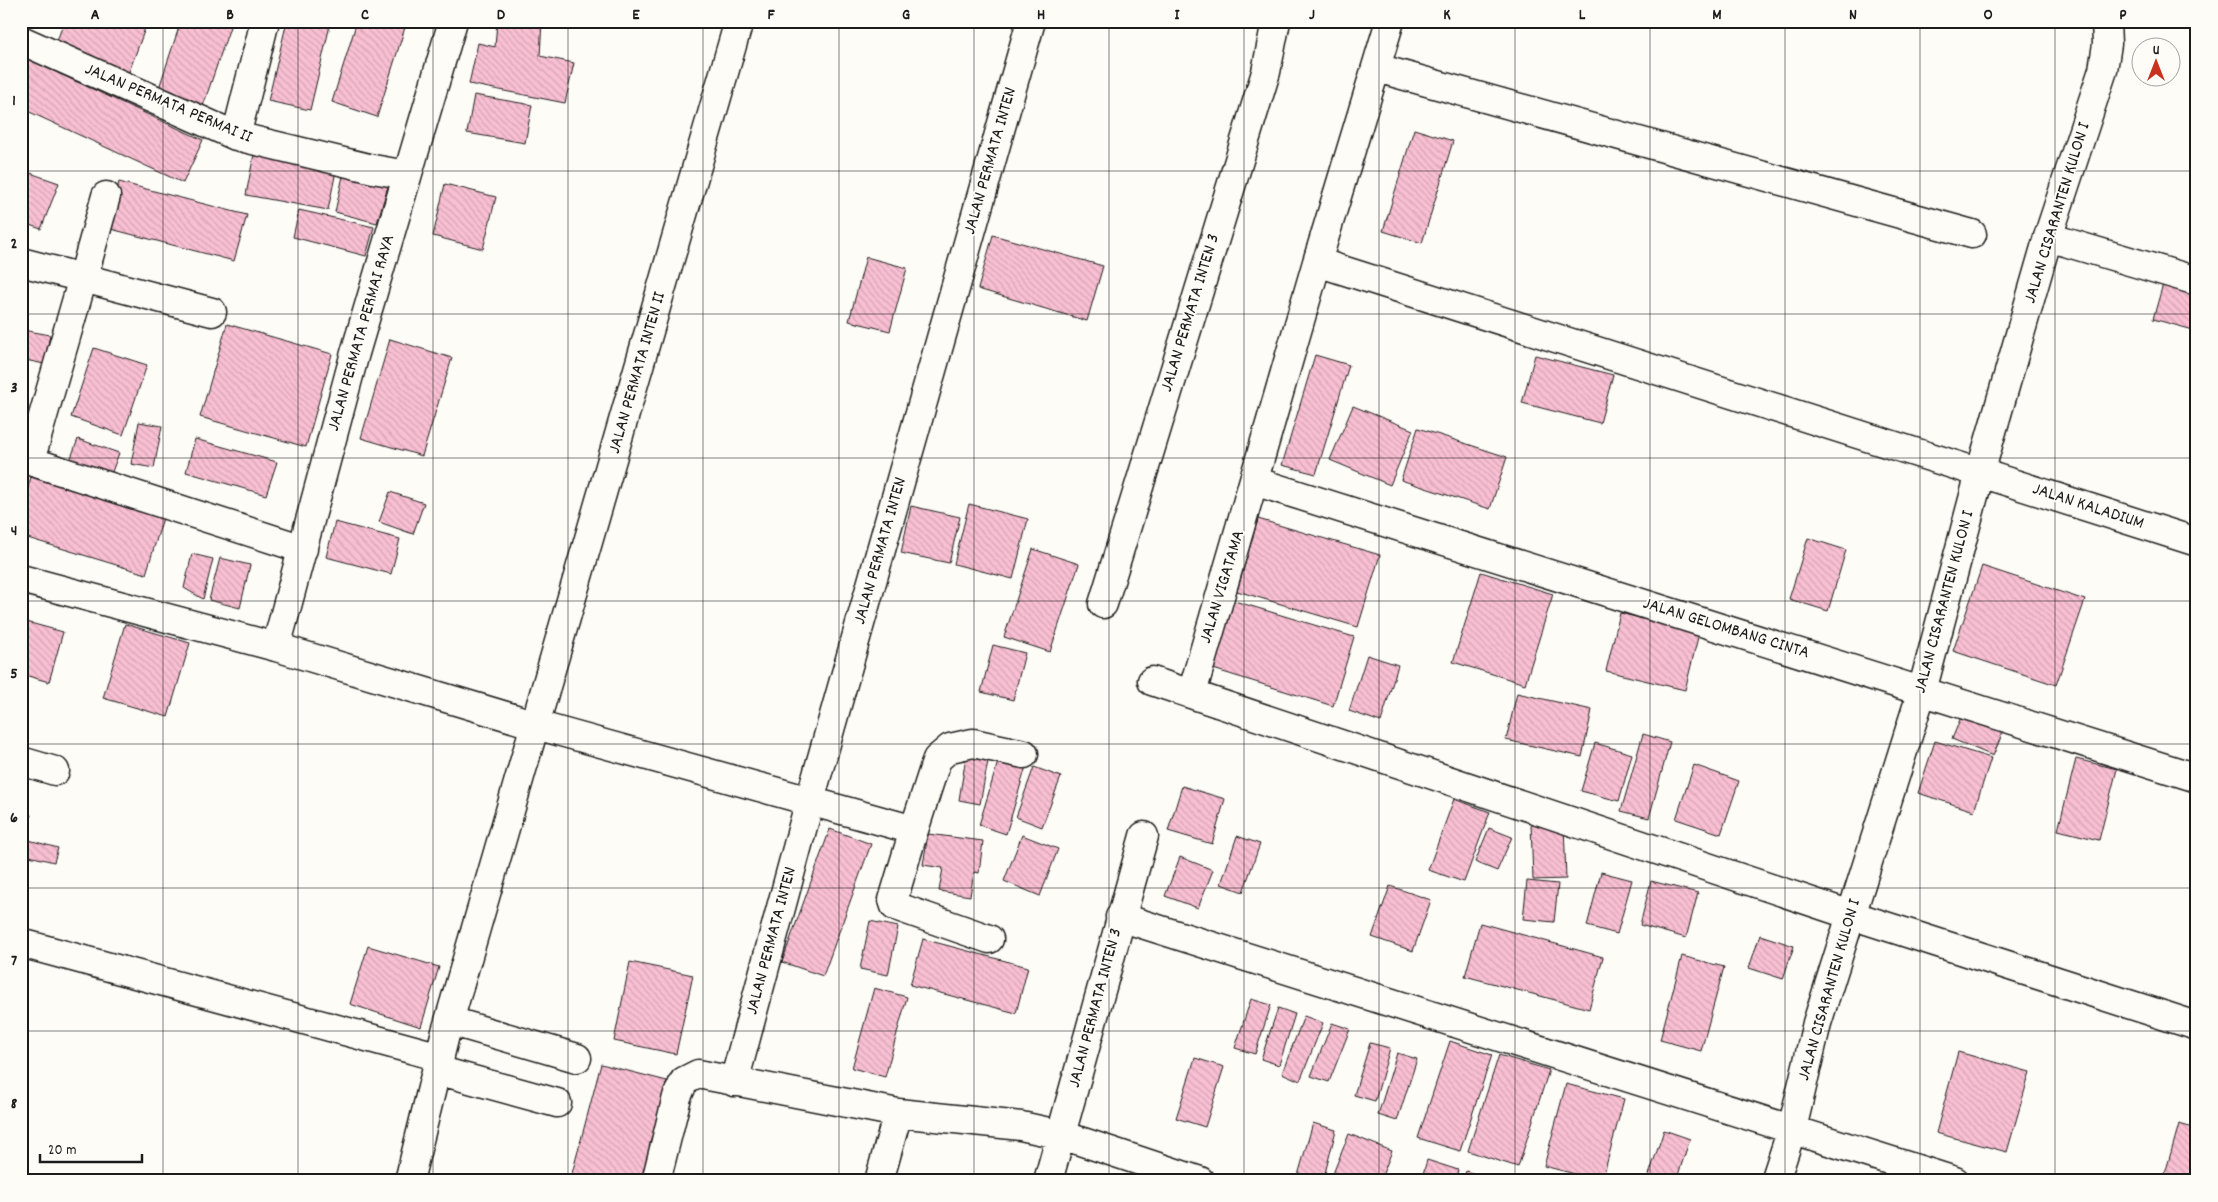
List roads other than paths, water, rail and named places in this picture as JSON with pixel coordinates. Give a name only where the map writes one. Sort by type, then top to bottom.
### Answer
[{"type":"street","points":[[236,136],[265,21]]},
{"type":"street","name":"JALAN PERMATA PERMAI RAYA","points":[[276,647],[355,352],[452,21]]},
{"type":"street","name":"JALAN PERMATA INTEN II","points":[[410,1181],[450,1021],[739,21]]},
{"type":"street","name":"JALAN PERMATA INTEN","points":[[734,1082],[810,800],[1031,21]]},
{"type":"street","name":"JALAN PERMATA INTEN 3","points":[[1103,604],[1266,72],[1276,21]]},
{"type":"street","name":"JALAN VIGATAMA","points":[[1192,693],[1254,481],[1276,397],[1390,21]]},
{"type":"street","name":"JALAN CISARANTEN KULON I","points":[[1775,1181],[1792,1128],[1817,1022],[1922,691],[1980,473],[2048,237],[2103,70],[2107,44],[2106,21]]},
{"type":"street","name":"JALAN PERMATA PERMAI II","points":[[21,40],[236,136],[373,169],[407,175]]},
{"type":"street","points":[[1377,68],[1972,234]]},
{"type":"street","points":[[106,196],[83,278],[25,460],[303,548]]},
{"type":"street","points":[[2048,237],[2197,281]]},
{"type":"street","points":[[21,262],[212,312]]},
{"type":"street","name":"JALAN KALADIUM","points":[[1317,262],[2197,542]]},
{"type":"street","name":"JALAN GELOMBANG CINTA","points":[[1254,481],[2197,778]]},
{"type":"street","points":[[21,579],[276,647],[536,725],[914,830]]},
{"type":"street","points":[[1152,681],[1851,915],[2197,1026]]},
{"type":"street","points":[[989,939],[895,906],[893,900],[937,759],[950,748],[973,743],[1024,754]]},
{"type":"street","points":[[21,761],[55,771]]},
{"type":"street","name":"JALAN PERMATA INTEN 3","points":[[1048,1181],[1144,836]]},
{"type":"street","points":[[1120,917],[1956,1181]]},
{"type":"street","points":[[21,943],[438,1064],[557,1103]]},
{"type":"street","points":[[450,1021],[577,1058]]},
{"type":"street","points":[[656,1181],[684,1081],[698,1074],[898,1113],[1021,1126],[1062,1135],[1200,1181]]},
{"type":"street","points":[[879,1181],[898,1113]]}]
